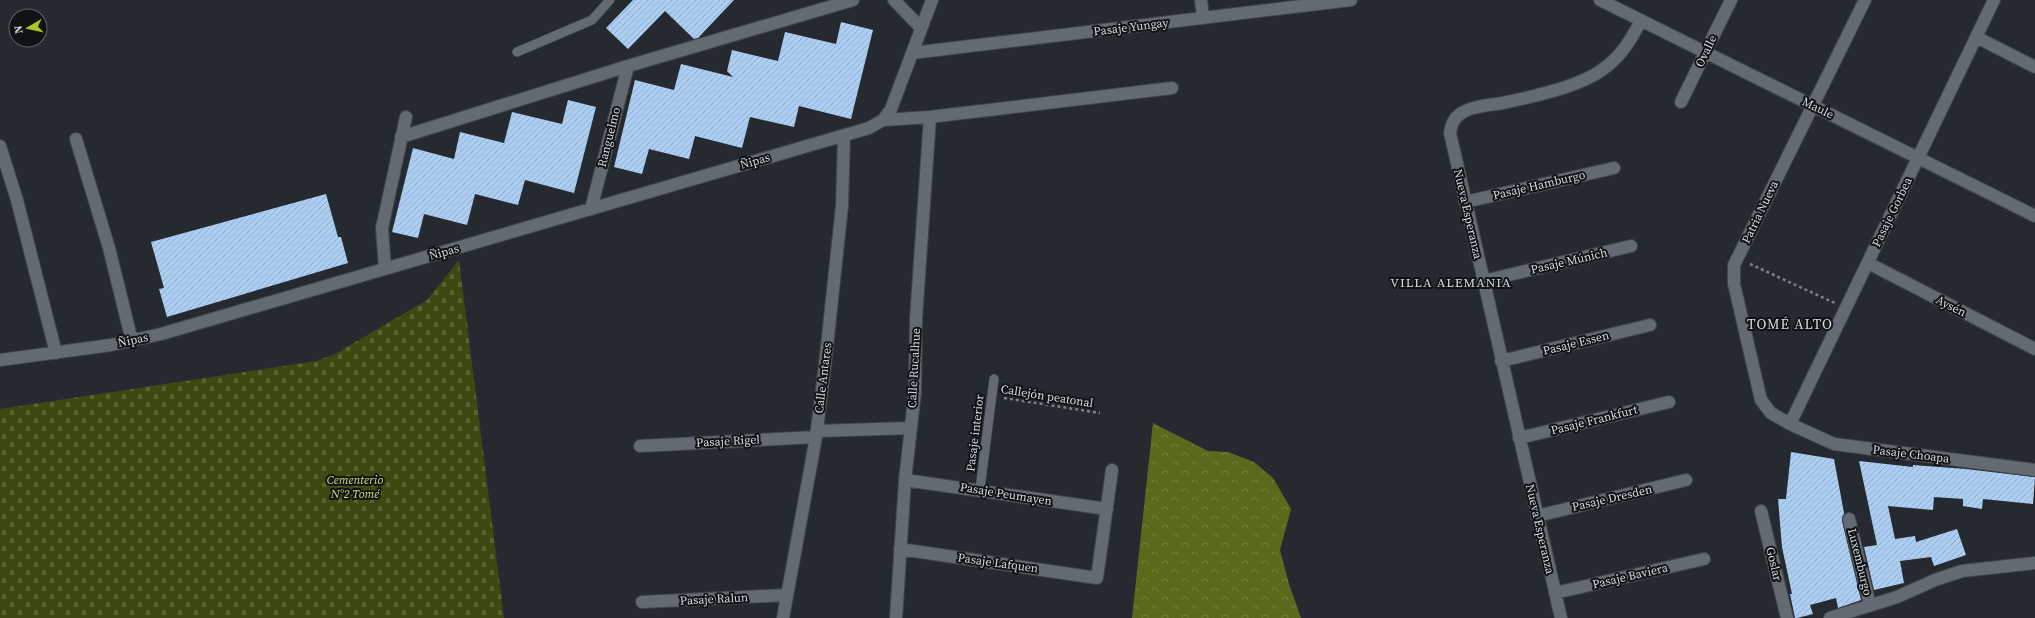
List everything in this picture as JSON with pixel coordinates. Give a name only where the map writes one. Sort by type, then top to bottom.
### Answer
[{"type":"street","points":[[401,137],[628,66],[853,0]]},
{"type":"street","points":[[894,0],[921,28]]},
{"type":"street","points":[[883,120],[891,109],[932,0]]},
{"type":"street","points":[[1201,0],[1204,18]]},
{"type":"street","name":"Pasaje Yungay","points":[[912,53],[1351,0]]},
{"type":"street","name":"Maule","points":[[1600,0],[2035,216]]},
{"type":"street","name":"Ovalle","points":[[1681,102],[1730,0]]},
{"type":"street","name":"Patria Nueva","points":[[1790,424],[1768,411],[1761,400],[1734,284],[1733,271],[1737,258],[1865,0]]},
{"type":"street","name":"Pasaje Gorbea","points":[[1790,424],[1994,0]]},
{"type":"street","name":"Nueva Esperanza","points":[[1561,618],[1451,141],[1451,126],[1455,119],[1466,111],[1542,94],[1574,84],[1590,77],[1614,60],[1623,51],[1641,20]]},
{"type":"street","points":[[1976,37],[2035,67]]},
{"type":"street","name":"Ranguelmo","points":[[591,209],[628,66]]},
{"type":"street","points":[[883,120],[930,117],[1172,88]]},
{"type":"street","points":[[385,269],[381,237],[382,228],[406,117]]},
{"type":"street","name":"Calle Rucalhue","points":[[896,618],[905,480],[915,392],[916,318],[930,117]]},
{"type":"street","name":"Ñipas","points":[[0,360],[132,341],[160,334],[844,136],[869,128],[883,120]]},
{"type":"street","name":"Calle Antares","points":[[783,618],[817,434],[842,206],[844,136]]},
{"type":"street","points":[[76,139],[109,248],[132,341]]},
{"type":"street","points":[[0,146],[17,200],[56,352]]},
{"type":"street","name":"Pasaje Hamburgo","points":[[1465,202],[1614,168]]},
{"type":"street","name":"Pasaje Múnich","points":[[1483,281],[1631,246]]},
{"type":"street","name":"Aysén","points":[[1868,263],[2035,349]]},
{"type":"street","name":"Pasaje Essen","points":[[1502,361],[1650,325]]},
{"type":"street","name":"Pasaje Frankfurt","points":[[1519,438],[1668,402]]},
{"type":"street","name":"Pasaje Choapa","points":[[1790,424],[1822,439],[1847,446],[2035,470]]},
{"type":"street","points":[[817,434],[910,428]]},
{"type":"street","name":"Pasaje Rigel","points":[[640,446],[817,434]]},
{"type":"street","points":[[1106,509],[1112,470]]},
{"type":"street","name":"Pasaje Peumayen","points":[[905,480],[980,489],[1106,509]]},
{"type":"street","name":"Pasaje Dresden","points":[[1537,516],[1686,480]]},
{"type":"street","name":"Pasaje Lafquen","points":[[900,549],[1097,578],[1106,509]]},
{"type":"street","name":"Goslar","points":[[1761,511],[1787,618]]},
{"type":"street","name":"Luxemburgo","points":[[1849,519],[1870,605]]},
{"type":"street","name":"Pasaje Baviera","points":[[1555,593],[1704,559]]},
{"type":"street","points":[[1830,618],[1897,597],[1935,580],[1962,571],[2035,563]]},
{"type":"street","name":"Pasaje Ralun","points":[[642,602],[787,595]]},
{"type":"lane","points":[[517,52],[592,20],[610,0]]},
{"type":"lane","name":"Pasaje interior","points":[[980,489],[994,379]]},
{"type":"path","points":[[1737,258],[1846,308]]},
{"type":"path","name":"Callejón peatonal","points":[[992,396],[1100,413]]},
{"type":"green space","name":"Cementerio N°2 Tomé","points":[[459,260],[504,618],[0,618],[0,409],[317,361],[337,353],[427,300]]},
{"type":"green space","points":[[1153,423],[1208,451],[1228,452],[1254,462],[1273,478],[1291,509],[1280,550],[1289,584],[1301,618],[1132,618]]},
{"type":"building","points":[[633,0],[734,0],[698,38],[694,39],[665,11],[628,49],[606,28]]},
{"type":"building","points":[[841,22],[873,30],[851,119],[799,106],[794,127],[750,117],[742,148],[695,136],[689,159],[649,149],[642,174],[614,167],[635,80],[674,90],[681,64],[733,77],[727,71],[732,50],[778,61],[785,32],[836,44]]},
{"type":"building","points":[[568,100],[596,107],[574,193],[525,180],[518,205],[475,194],[467,225],[424,214],[418,238],[392,232],[413,148],[454,159],[460,132],[504,143],[512,112],[562,124]]},
{"type":"building","points":[[326,194],[338,237],[341,237],[348,263],[167,317],[159,289],[164,288],[151,242]]},
{"type":"building","points":[[1791,452],[1834,459],[1844,513],[1842,521],[1861,600],[1838,608],[1836,598],[1810,605],[1813,614],[1797,618],[1795,618],[1790,594],[1792,594],[1782,547],[1778,499],[1786,499]]},
{"type":"building","points":[[1859,461],[1913,467],[1913,465],[1966,469],[2035,477],[2033,504],[1983,499],[1982,509],[1963,506],[1963,499],[1934,497],[1933,510],[1888,506],[1895,539],[1915,536],[1916,542],[1957,529],[1966,555],[1934,566],[1931,557],[1900,561],[1904,583],[1874,590],[1864,547],[1877,545]]},
{"type":"district","name":"VILLA ALEMANIA","points":[[1451,282]]},
{"type":"district","name":"TOMÉ ALTO","points":[[1790,324]]}]
